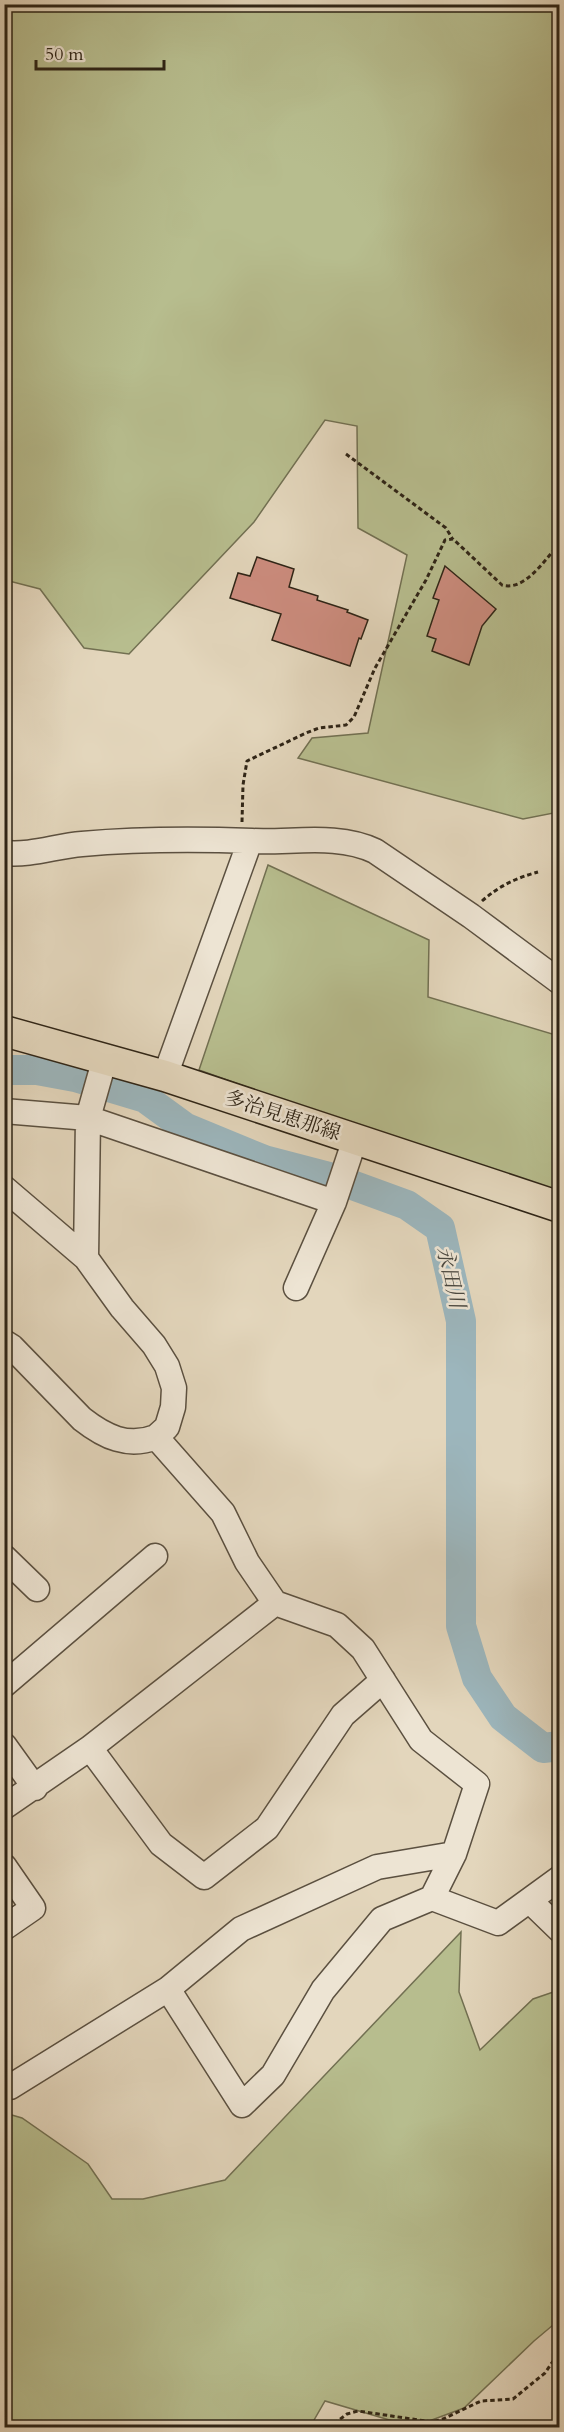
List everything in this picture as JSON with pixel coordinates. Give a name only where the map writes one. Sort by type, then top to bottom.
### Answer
[{"type":"main road","name":"多治見恵那線","points":[[4,1031],[104,1063],[165,1076],[352,1145],[560,1208]]},
{"type":"street","points":[[4,854],[24,854],[80,844],[198,838],[246,841],[344,841],[363,845],[471,916],[560,982]]},
{"type":"street","points":[[165,1076],[246,841]]},
{"type":"street","points":[[86,1258],[89,1113],[104,1063]]},
{"type":"street","points":[[4,1111],[89,1113],[335,1197]]},
{"type":"street","points":[[296,1288],[335,1197],[352,1145]]},
{"type":"street","points":[[4,1188],[86,1258],[122,1308],[154,1345],[167,1366],[174,1388],[173,1407],[167,1427],[156,1437],[141,1443],[118,1440],[92,1427],[12,1347],[4,1342]]},
{"type":"street","points":[[156,1437],[223,1513],[247,1562],[274,1603],[337,1625],[363,1650],[421,1740],[477,1784],[454,1854],[432,1898],[382,1919],[323,1990],[273,2075],[242,2105],[168,1989]]},
{"type":"street","points":[[4,1685],[155,1556]]},
{"type":"street","points":[[4,1557],[37,1589]]},
{"type":"street","points":[[4,1807],[90,1748],[274,1603]]},
{"type":"street","points":[[90,1748],[161,1844],[204,1878],[267,1828],[344,1715],[383,1680]]},
{"type":"street","points":[[4,1745],[34,1788]]},
{"type":"street","points":[[4,2088],[10,2087],[168,1989],[241,1929],[377,1867],[454,1854]]},
{"type":"street","points":[[4,1866],[33,1908],[4,1928]]},
{"type":"street","points":[[432,1898],[498,1923],[560,1878]]},
{"type":"street","points":[[530,1901],[560,1930]]},
{"type":"path","points":[[346,454],[446,528],[453,539],[502,585],[510,587],[519,584],[560,543]]},
{"type":"path","points":[[246,841],[243,785],[247,761],[319,728],[346,725],[354,717],[375,668],[426,580],[445,540],[453,539]]},
{"type":"path","points":[[471,916],[481,901],[496,888],[517,878],[538,872]]},
{"type":"path","points":[[328,2427],[347,2414],[358,2411],[432,2422],[481,2401],[513,2398],[545,2373],[560,2351]]},
{"type":"green space","points":[[5,5],[559,5],[559,812],[523,819],[298,758],[312,738],[368,733],[407,555],[358,528],[357,426],[325,420],[254,522],[129,654],[84,648],[40,589],[5,580]]},
{"type":"green space","points":[[268,865],[429,940],[428,997],[559,1036],[559,1198],[199,1070]]},
{"type":"green space","points":[[461,1932],[459,1992],[480,2050],[533,1999],[559,1990],[559,2320],[464,2408],[413,2427],[325,2401],[310,2427],[5,2427],[5,2113],[22,2118],[88,2164],[112,2199],[143,2199],[225,2180]]},
{"type":"building","points":[[257,557],[294,569],[289,587],[318,596],[317,600],[348,610],[347,612],[368,620],[361,639],[359,638],[350,666],[272,640],[281,614],[230,598],[238,573],[250,576]]},
{"type":"building","points":[[445,566],[496,609],[482,626],[469,665],[432,651],[436,639],[427,636],[439,600],[433,598]]},
{"type":"waterway","name":"永田川","points":[[4,1070],[37,1070],[75,1077],[145,1098],[186,1128],[264,1160],[333,1178],[407,1205],[440,1228],[461,1321],[461,1626],[477,1678],[503,1717],[543,1748],[560,1746]]}]
